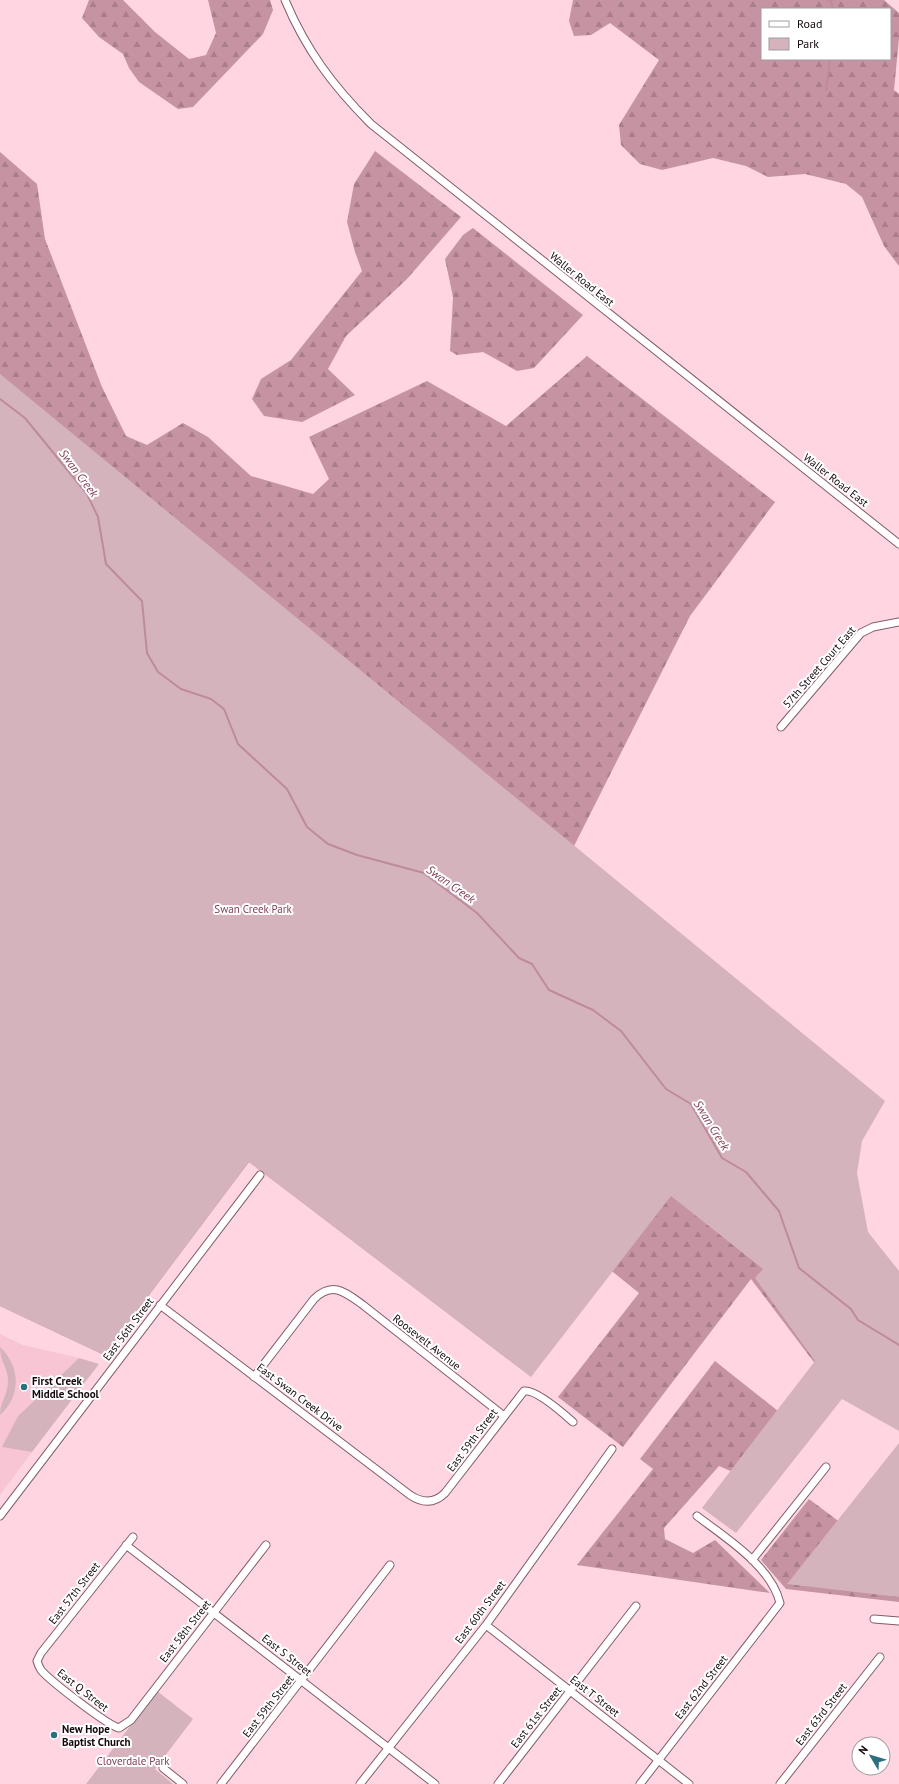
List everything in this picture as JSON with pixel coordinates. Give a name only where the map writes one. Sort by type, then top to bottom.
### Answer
[{"type":"street","name":"Waller Road East","points":[[285,0],[300,33],[318,63],[338,89],[371,124],[898,542]]},
{"type":"street","name":"57th Street Court East","points":[[781,727],[861,633],[873,627],[899,622]]},
{"type":"street","name":"East 56th Street","points":[[0,1516],[260,1175]]},
{"type":"street","name":"Roosevelt Avenue","points":[[254,1377],[314,1299],[323,1291],[334,1289],[346,1294],[363,1305],[504,1416]]},
{"type":"street","name":"East Swan Creek Drive","points":[[160,1305],[410,1495],[418,1500],[429,1502]]},
{"type":"street","name":"East 59th Street","points":[[429,1502],[437,1500],[445,1493],[521,1394],[526,1391],[530,1391],[573,1422]]},
{"type":"street","name":"East 60th Street","points":[[360,1784],[486,1625],[612,1449]]},
{"type":"street","points":[[697,1516],[752,1560],[826,1467]]},
{"type":"street","name":"East 57th Street","points":[[38,1664],[38,1658],[41,1653],[133,1536]]},
{"type":"street","name":"East S Street","points":[[126,1545],[435,1784]]},
{"type":"street","name":"East 58th Street","points":[[119,1728],[122,1728],[131,1720],[266,1545]]},
{"type":"street","name":"East 62nd Street","points":[[640,1784],[780,1603],[774,1586],[769,1578],[752,1560]]},
{"type":"street","name":"East 59th Street","points":[[221,1784],[390,1565]]},
{"type":"street","name":"East 61st Street","points":[[498,1784],[636,1606]]},
{"type":"street","points":[[874,1618],[899,1621]]},
{"type":"street","name":"East T Street","points":[[486,1625],[689,1784]]},
{"type":"street","name":"East 63rd Street","points":[[780,1784],[880,1657]]},
{"type":"street","name":"East Q Street","points":[[38,1664],[42,1671],[51,1679],[101,1718],[119,1728]]},
{"type":"street","points":[[163,1768],[183,1784]]},
{"type":"shaded area","name":"First Creek Middle School","points":[[0,1334],[23,1345],[79,1358],[18,1416],[3,1447],[32,1452],[0,1495]]},
{"type":"green space","points":[[89,0],[123,0],[155,32],[189,59],[206,55],[216,33],[208,0],[270,0],[273,10],[263,34],[193,107],[178,109],[139,82],[129,68],[123,54],[99,37],[82,18]]},
{"type":"green space","points":[[573,0],[884,0],[899,13],[899,38],[894,90],[899,94],[899,266],[884,246],[862,197],[846,184],[805,174],[768,177],[746,166],[713,158],[662,170],[640,164],[621,145],[619,125],[659,60],[610,23],[591,35],[574,36],[569,21]]},
{"type":"green space","points":[[375,151],[461,217],[407,279],[346,336],[328,369],[355,395],[302,422],[264,416],[252,399],[261,379],[291,360],[362,271],[347,222],[354,184]]},
{"type":"green space","name":"Swan Creek Park","points":[[0,152],[37,184],[45,239],[102,387],[126,436],[147,445],[183,423],[208,437],[251,476],[313,494],[329,479],[309,437],[427,381],[506,426],[587,356],[775,502],[690,616],[571,852],[843,1161],[835,1390],[751,1279],[623,1447],[558,1397],[639,1293],[603,1264],[521,1369],[249,1162],[104,1355],[0,1306]]},
{"type":"green space","points":[[473,228],[583,315],[534,368],[517,371],[483,352],[457,355],[450,351],[453,297],[445,259],[463,235]]},
{"type":"green space","name":"Swan Creek Park","points":[[0,374],[885,1101],[862,1141],[857,1173],[868,1232],[899,1271],[899,1431],[842,1399],[736,1533],[702,1508],[815,1361],[755,1278],[763,1269],[671,1196],[531,1377],[249,1162],[104,1355],[0,1306]]},
{"type":"green space","points":[[0,1347],[12,1363],[16,1381],[12,1399],[0,1415],[1,1406],[8,1386],[8,1376],[1,1357]]},
{"type":"green space","points":[[79,1358],[99,1364],[32,1452],[2,1447],[18,1416]]},
{"type":"green space","points":[[715,1361],[788,1419],[742,1476],[719,1466],[664,1528],[665,1539],[693,1553],[715,1540],[770,1593],[577,1565],[653,1469],[640,1459]]},
{"type":"green space","points":[[899,1443],[899,1597],[787,1584]]},
{"type":"green space","points":[[899,1450],[899,1602],[786,1589],[761,1560],[809,1499],[841,1523]]},
{"type":"green space","name":"Cloverdale Park","points":[[157,1691],[193,1719],[155,1769],[173,1784],[86,1784]]},
{"type":"waterway","points":[[828,0],[831,1],[833,8]]},
{"type":"waterway","points":[[826,90],[830,60]]},
{"type":"waterway","name":"Swan Creek","points":[[0,399],[25,418],[87,494],[98,517],[106,564],[142,601],[147,653],[158,672],[181,689],[211,699],[224,709],[238,744],[287,789],[307,827],[328,844],[357,855],[424,873],[477,913],[519,958],[532,964],[549,990],[593,1010],[621,1031],[666,1089],[691,1104],[722,1158],[746,1172],[779,1211],[799,1268],[851,1309],[858,1320],[899,1345]]},
{"type":"place","name":"First Creek Middle School","points":[[24,1387]]},
{"type":"place","name":"New Hope Baptist Church","points":[[54,1735]]}]
